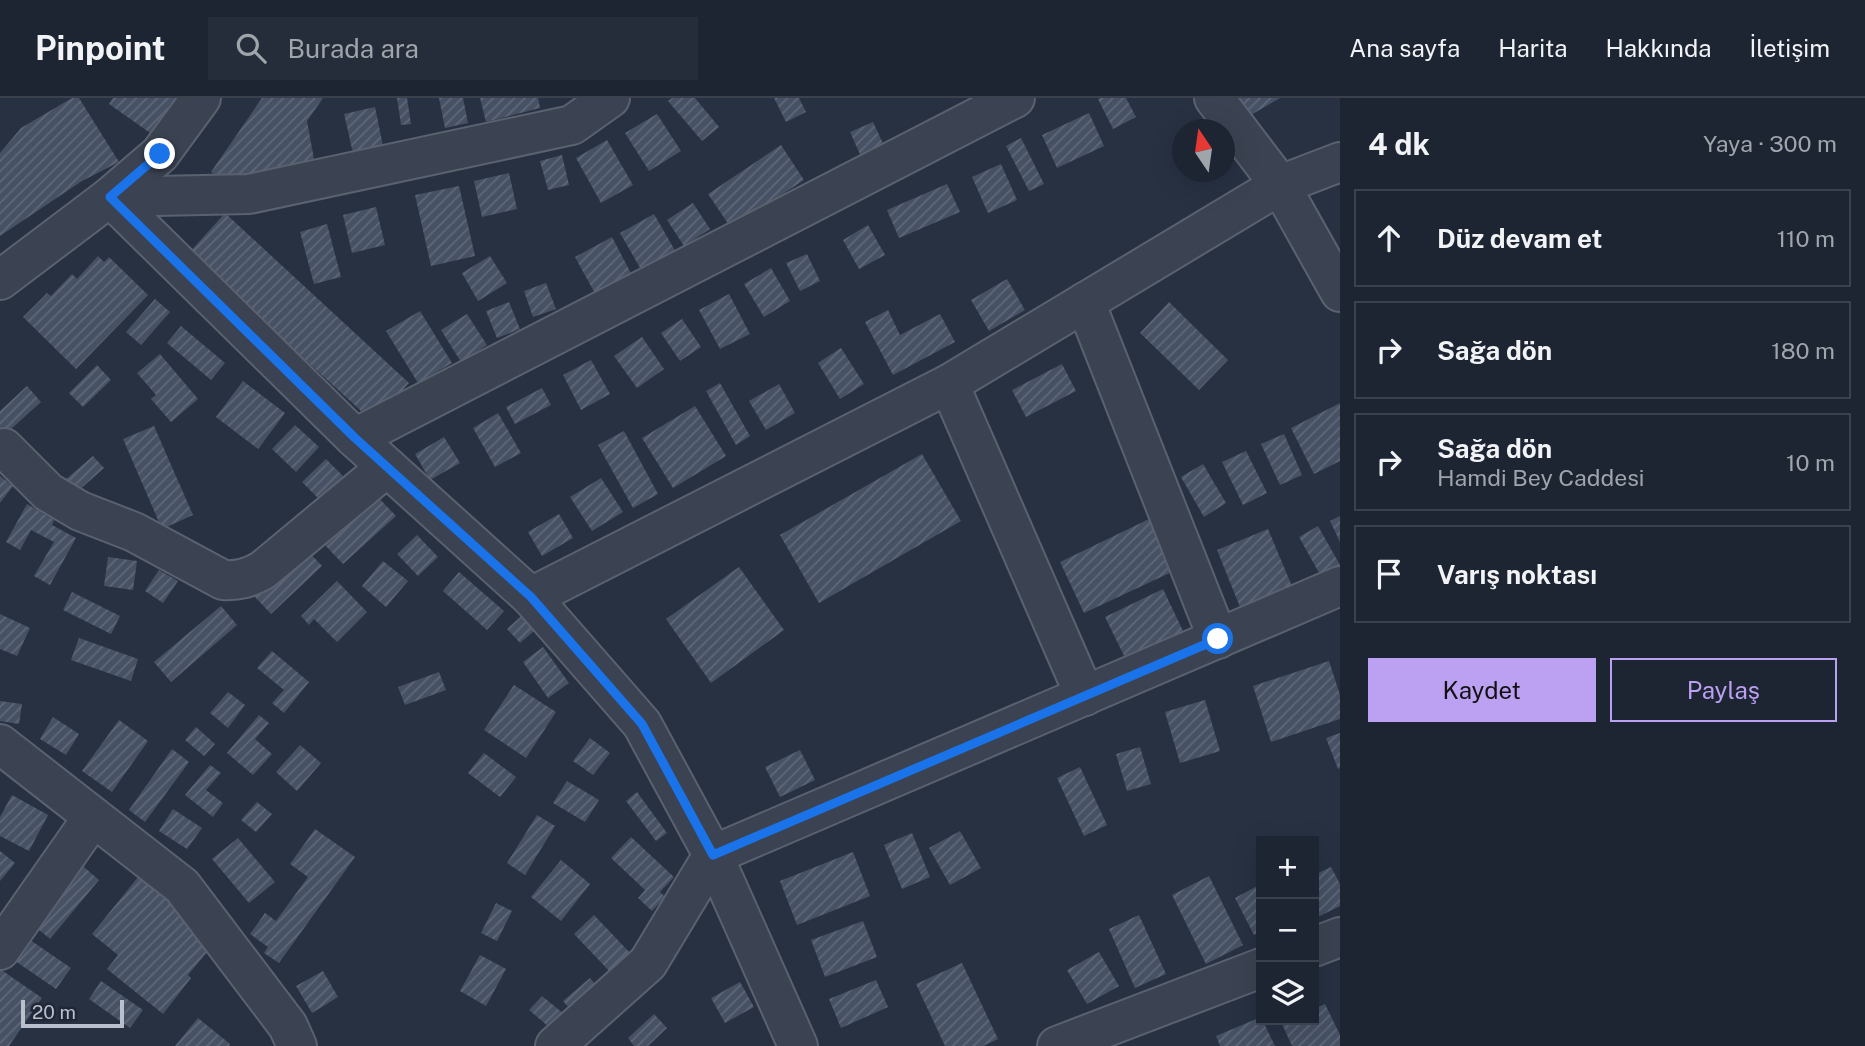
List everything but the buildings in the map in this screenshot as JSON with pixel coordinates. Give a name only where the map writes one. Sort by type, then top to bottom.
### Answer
[{"type":"street","points":[[0,280],[110,197],[160,154],[201,98]]},
{"type":"street","points":[[110,197],[249,194],[572,125],[610,98]]},
{"type":"street","points":[[355,438],[1015,98]]},
{"type":"street","points":[[1214,98],[1280,185],[1340,292]]},
{"type":"street","points":[[531,597],[949,384],[1280,185],[1340,162]]},
{"type":"street","points":[[110,197],[355,438],[531,597],[642,724],[713,855],[798,1046]]},
{"type":"street","points":[[1085,302],[1218,639]]},
{"type":"street","points":[[949,384],[1085,696]]},
{"type":"street","points":[[4,448],[48,492],[134,532],[222,580],[253,576],[263,570],[387,467]]},
{"type":"street","points":[[555,1046],[648,963],[713,855],[1340,586]]},
{"type":"street","points":[[0,744],[182,886],[288,1026],[297,1046]]},
{"type":"street","points":[[0,950],[93,817]]},
{"type":"street","points":[[1319,945],[1340,937]]},
{"type":"street","points":[[1057,1046],[1256,970]]},
{"type":"route","points":[[160,154],[110,197],[355,438],[531,597],[642,724],[713,855],[1218,639]]}]
